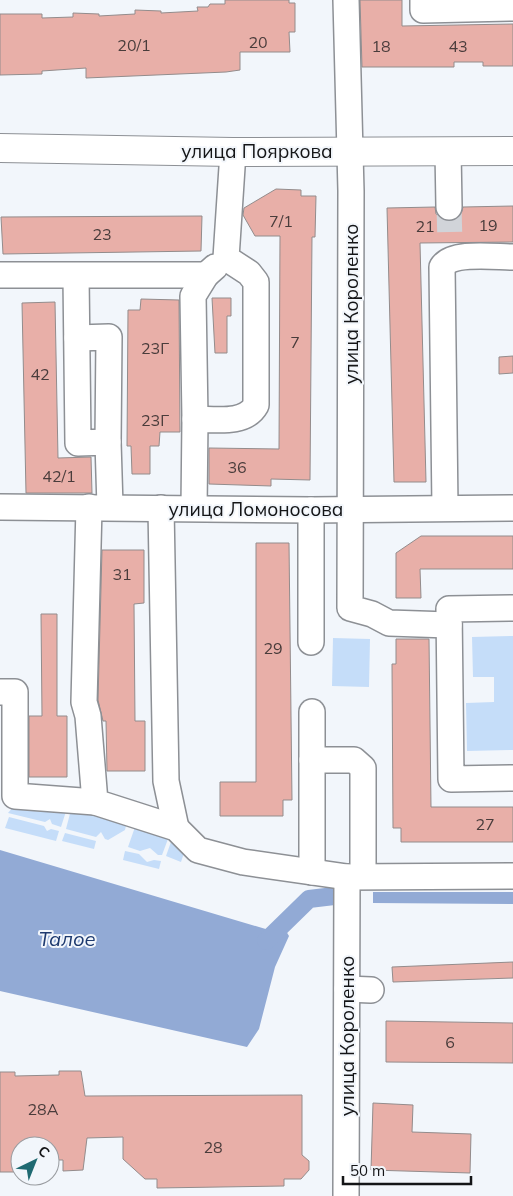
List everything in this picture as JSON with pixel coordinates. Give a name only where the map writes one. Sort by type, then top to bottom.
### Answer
[{"type":"main road","name":"улица Пояркова","points":[[0,148],[233,152],[513,150]]},
{"type":"street","name":"улица Короленко","points":[[346,0],[350,152],[350,608],[372,614],[390,623],[449,625]]},
{"type":"street","points":[[423,0],[423,10],[513,8]]},
{"type":"street","points":[[448,151],[449,207]]},
{"type":"street","points":[[194,508],[193,296],[206,275],[226,258],[233,152]]},
{"type":"street","points":[[445,508],[442,267],[451,251],[457,257],[513,257]]},
{"type":"street","points":[[195,419],[242,418],[252,414],[256,405],[256,282],[249,273],[226,258]]},
{"type":"street","points":[[0,275],[206,275]]},
{"type":"street","points":[[76,276],[78,443],[108,442],[99,507],[84,702],[88,716],[95,802]]},
{"type":"street","name":"улица Ломоносова","points":[[0,507],[311,510],[513,508]]},
{"type":"street","points":[[161,508],[166,781],[176,828]]},
{"type":"street","points":[[311,510],[311,642]]},
{"type":"street","points":[[513,608],[449,609],[451,779],[513,778]]},
{"type":"street","points":[[0,692],[15,692],[15,796],[95,802],[176,828],[198,850],[243,862],[355,876],[513,876]]},
{"type":"street","points":[[312,712],[312,872]]},
{"type":"street","name":"улица Короленко","points":[[312,760],[354,760],[364,768],[355,876],[359,989],[356,1094],[346,1196]]},
{"type":"shaded area","points":[[513,636],[513,750],[467,751],[466,703],[494,702],[494,677],[473,677],[472,637]]},
{"type":"shaded area","points":[[333,638],[370,639],[369,687],[332,686]]},
{"type":"shaded area","points":[[20,799],[69,802],[61,827],[52,824],[50,819],[45,822],[8,813]]},
{"type":"shaded area","points":[[73,802],[128,816],[125,830],[108,840],[105,839],[101,832],[96,837],[66,829]]},
{"type":"shaded area","points":[[9,817],[44,826],[47,831],[51,829],[59,831],[56,841],[5,828]]},
{"type":"shaded area","points":[[135,827],[168,839],[162,855],[158,855],[150,848],[140,851],[128,847]]},
{"type":"shaded area","points":[[65,833],[96,841],[94,849],[62,841]]},
{"type":"shaded area","points":[[172,839],[187,844],[181,862],[166,856]]},
{"type":"shaded area","points":[[125,851],[139,854],[147,862],[161,861],[159,869],[123,860]]},
{"type":"water","name":"Талое","points":[[0,850],[269,930],[280,921],[289,936],[275,967],[259,1029],[247,1047],[0,991]]},
{"type":"water","points":[[373,892],[513,892],[513,904],[373,903]]},
{"type":"building","points":[[225,0],[289,0],[289,3],[295,3],[295,32],[289,32],[290,52],[240,52],[240,70],[226,72],[86,78],[86,68],[42,71],[42,74],[0,75],[0,14],[42,14],[42,18],[73,17],[73,13],[99,14],[99,16],[135,14],[135,10],[161,11],[161,13],[198,11],[197,7],[208,7],[210,4],[225,4]]},
{"type":"building","points":[[360,0],[402,0],[402,26],[513,24],[513,66],[483,66],[483,62],[454,62],[454,67],[362,67]]},
{"type":"building","points":[[276,189],[301,190],[301,196],[316,196],[315,237],[312,237],[310,480],[271,479],[271,486],[209,484],[209,448],[279,449],[280,236],[255,236],[243,215],[244,208]]},
{"type":"building","points":[[513,206],[513,242],[420,243],[426,482],[394,482],[387,208],[435,207],[436,214],[442,219],[450,221],[461,214],[463,207]]},
{"type":"building","points":[[202,216],[201,251],[3,254],[1,217]]},
{"type":"building","points":[[212,298],[231,298],[231,316],[227,316],[227,353],[215,353]]},
{"type":"building","points":[[141,299],[179,300],[180,432],[160,432],[159,446],[150,446],[150,474],[132,474],[131,446],[127,446],[128,310],[140,310]]},
{"type":"building","points":[[55,302],[58,458],[91,457],[92,493],[26,493],[22,303]]},
{"type":"building","points":[[513,356],[513,373],[499,374],[499,357]]},
{"type":"building","points":[[421,536],[513,536],[513,569],[420,569],[421,598],[396,598],[396,553]]},
{"type":"building","points":[[256,543],[289,543],[292,800],[283,800],[283,816],[220,816],[220,782],[256,782]]},
{"type":"building","points":[[102,550],[144,550],[144,603],[134,604],[135,721],[145,721],[145,771],[107,771],[106,721],[103,721],[98,700]]},
{"type":"building","points":[[41,614],[57,614],[57,716],[67,716],[67,777],[29,777],[29,716],[42,716]]},
{"type":"building","points":[[396,639],[429,639],[431,807],[513,807],[513,842],[401,842],[401,828],[393,828],[392,664],[396,664]]},
{"type":"building","points":[[513,962],[513,978],[393,982],[392,967]]},
{"type":"building","points":[[386,1021],[513,1023],[513,1063],[386,1062]]},
{"type":"building","points":[[59,1071],[81,1071],[85,1096],[302,1095],[302,1155],[309,1161],[309,1170],[301,1179],[284,1179],[284,1186],[157,1188],[157,1179],[145,1179],[123,1159],[123,1137],[87,1138],[83,1170],[63,1171],[63,1160],[60,1160],[60,1136],[10,1136],[10,1172],[0,1172],[0,1072],[15,1072],[15,1076],[59,1075]]},
{"type":"building","points":[[373,1103],[413,1105],[412,1132],[471,1134],[470,1173],[371,1170]]},
{"type":"waterway","points":[[266,941],[309,899],[334,896]]},
{"type":"tunnel","points":[[449,207],[450,243]]}]
